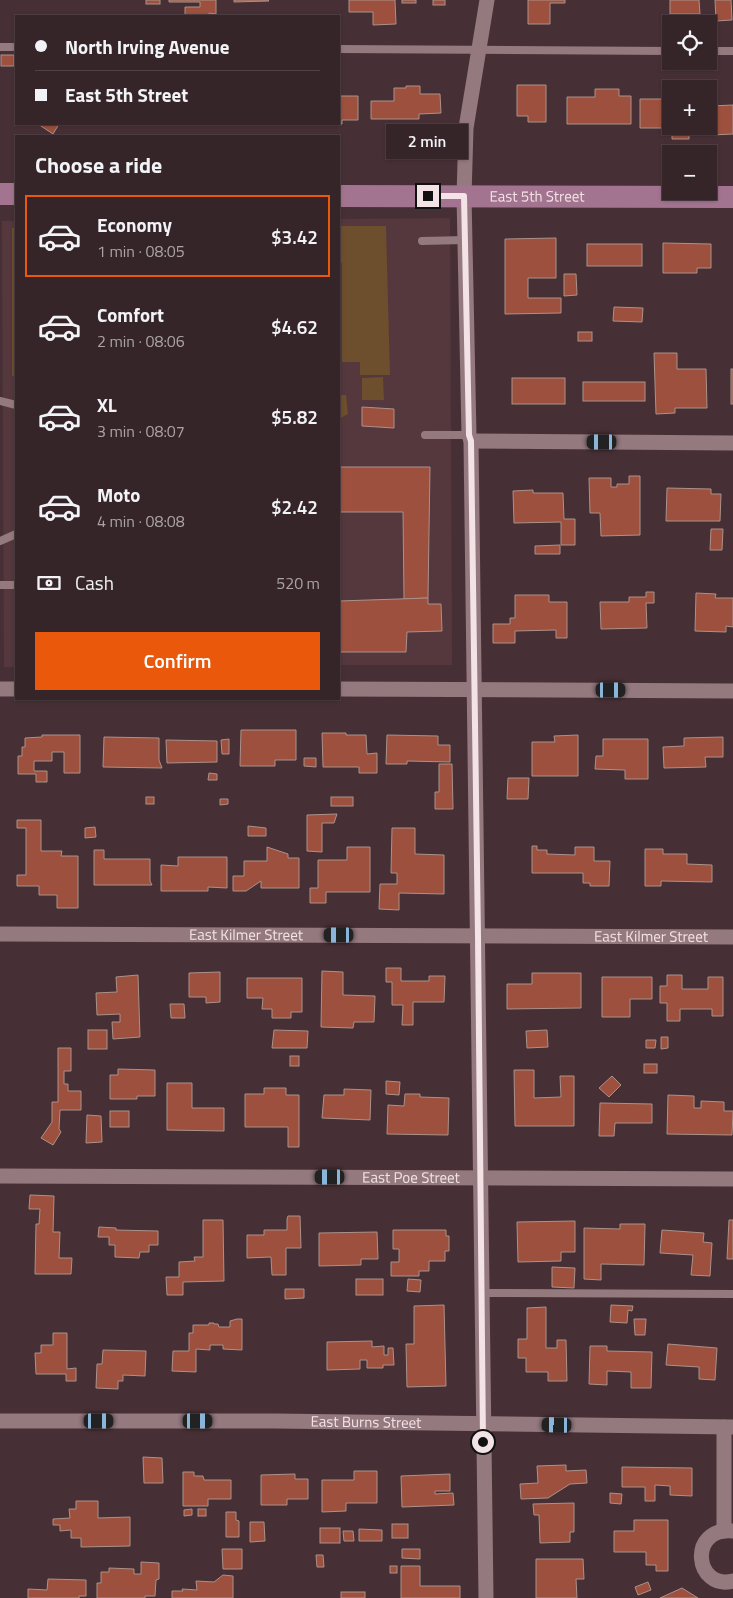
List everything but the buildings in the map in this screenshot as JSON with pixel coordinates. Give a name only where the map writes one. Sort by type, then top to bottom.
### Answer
[{"type":"street","points":[[486,1598],[475,690],[464,196],[466,128],[487,0]]},
{"type":"street","points":[[0,194],[15,194]]},
{"type":"street","name":"East 5th Street","points":[[340,196],[733,197]]},
{"type":"street","points":[[470,438],[733,443]]},
{"type":"street","points":[[0,689],[15,689]]},
{"type":"street","points":[[340,689],[733,691]]},
{"type":"street","name":"East Kilmer Street","points":[[0,934],[733,937]]},
{"type":"street","name":"East Poe Street","points":[[0,1176],[733,1179]]},
{"type":"street","name":"East Burns Street","points":[[0,1421],[266,1421],[729,1427]]},
{"type":"street","points":[[729,1427],[729,1531],[710,1537],[701,1550],[701,1559],[707,1574],[713,1579],[720,1582],[733,1581]]},
{"type":"lane","points":[[0,47],[15,47]]},
{"type":"lane","points":[[340,49],[662,51]]},
{"type":"lane","points":[[717,51],[733,51]]},
{"type":"lane","points":[[422,241],[465,240]]},
{"type":"lane","points":[[0,400],[15,405]]},
{"type":"lane","points":[[424,435],[470,438]]},
{"type":"lane","points":[[0,541],[15,534]]},
{"type":"lane","points":[[0,586],[15,585]]},
{"type":"lane","points":[[482,1293],[733,1294]]},
{"type":"shaded area","points":[[450,218],[452,665],[340,665],[340,219]]},
{"type":"shaded area","points":[[2,221],[15,221],[15,667],[4,667]]},
{"type":"shaded area","points":[[340,226],[386,226],[390,375],[360,375],[360,362],[342,362],[342,263],[340,263]]},
{"type":"shaded area","points":[[12,228],[15,228],[15,377],[12,376]]},
{"type":"shaded area","points":[[383,377],[384,400],[362,400],[362,378]]},
{"type":"shaded area","points":[[340,395],[346,395],[348,414],[340,418]]},
{"type":"route","points":[[428,196],[464,196],[475,670],[483,1442]]}]
